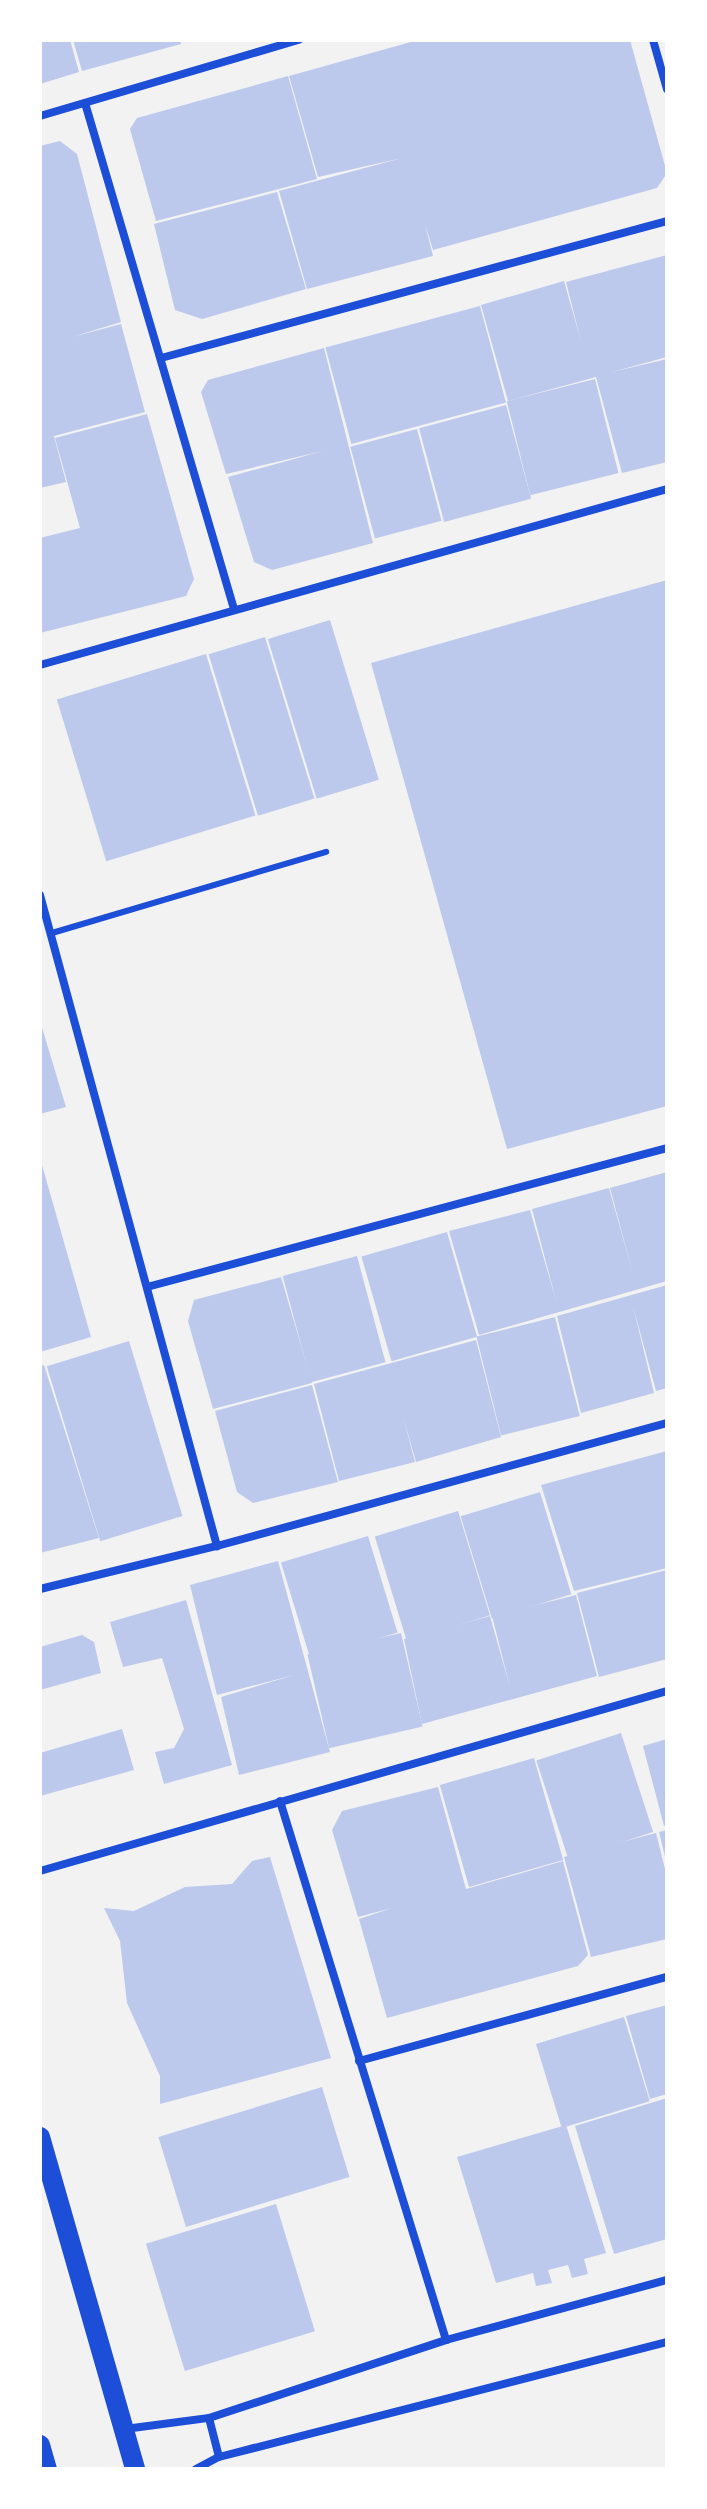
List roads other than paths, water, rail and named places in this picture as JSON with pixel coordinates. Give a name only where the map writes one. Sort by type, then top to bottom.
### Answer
[{"type":"main road","points":[[40,2137],[135,2469]]},
{"type":"main road","points":[[40,2445],[47,2469]]},
{"type":"street","points":[[40,116],[299,40]]},
{"type":"street","points":[[653,40],[667,89]]},
{"type":"street","points":[[85,103],[234,609]]},
{"type":"street","points":[[161,358],[667,221]]},
{"type":"street","points":[[40,665],[667,489]]},
{"type":"street","points":[[40,895],[217,1546]]},
{"type":"street","points":[[147,1287],[667,1148]]},
{"type":"street","points":[[40,1589],[217,1546],[667,1423]]},
{"type":"street","points":[[40,1871],[667,1691]]},
{"type":"street","points":[[280,1801],[446,2340]]},
{"type":"street","points":[[359,2061],[667,1977]]},
{"type":"street","points":[[123,2429],[209,2418],[446,2340],[667,2280]]},
{"type":"street","points":[[196,2469],[219,2457],[667,2342]]},
{"type":"street","points":[[209,2418],[219,2457]]},
{"type":"lane","points":[[52,933],[326,852]]}]
